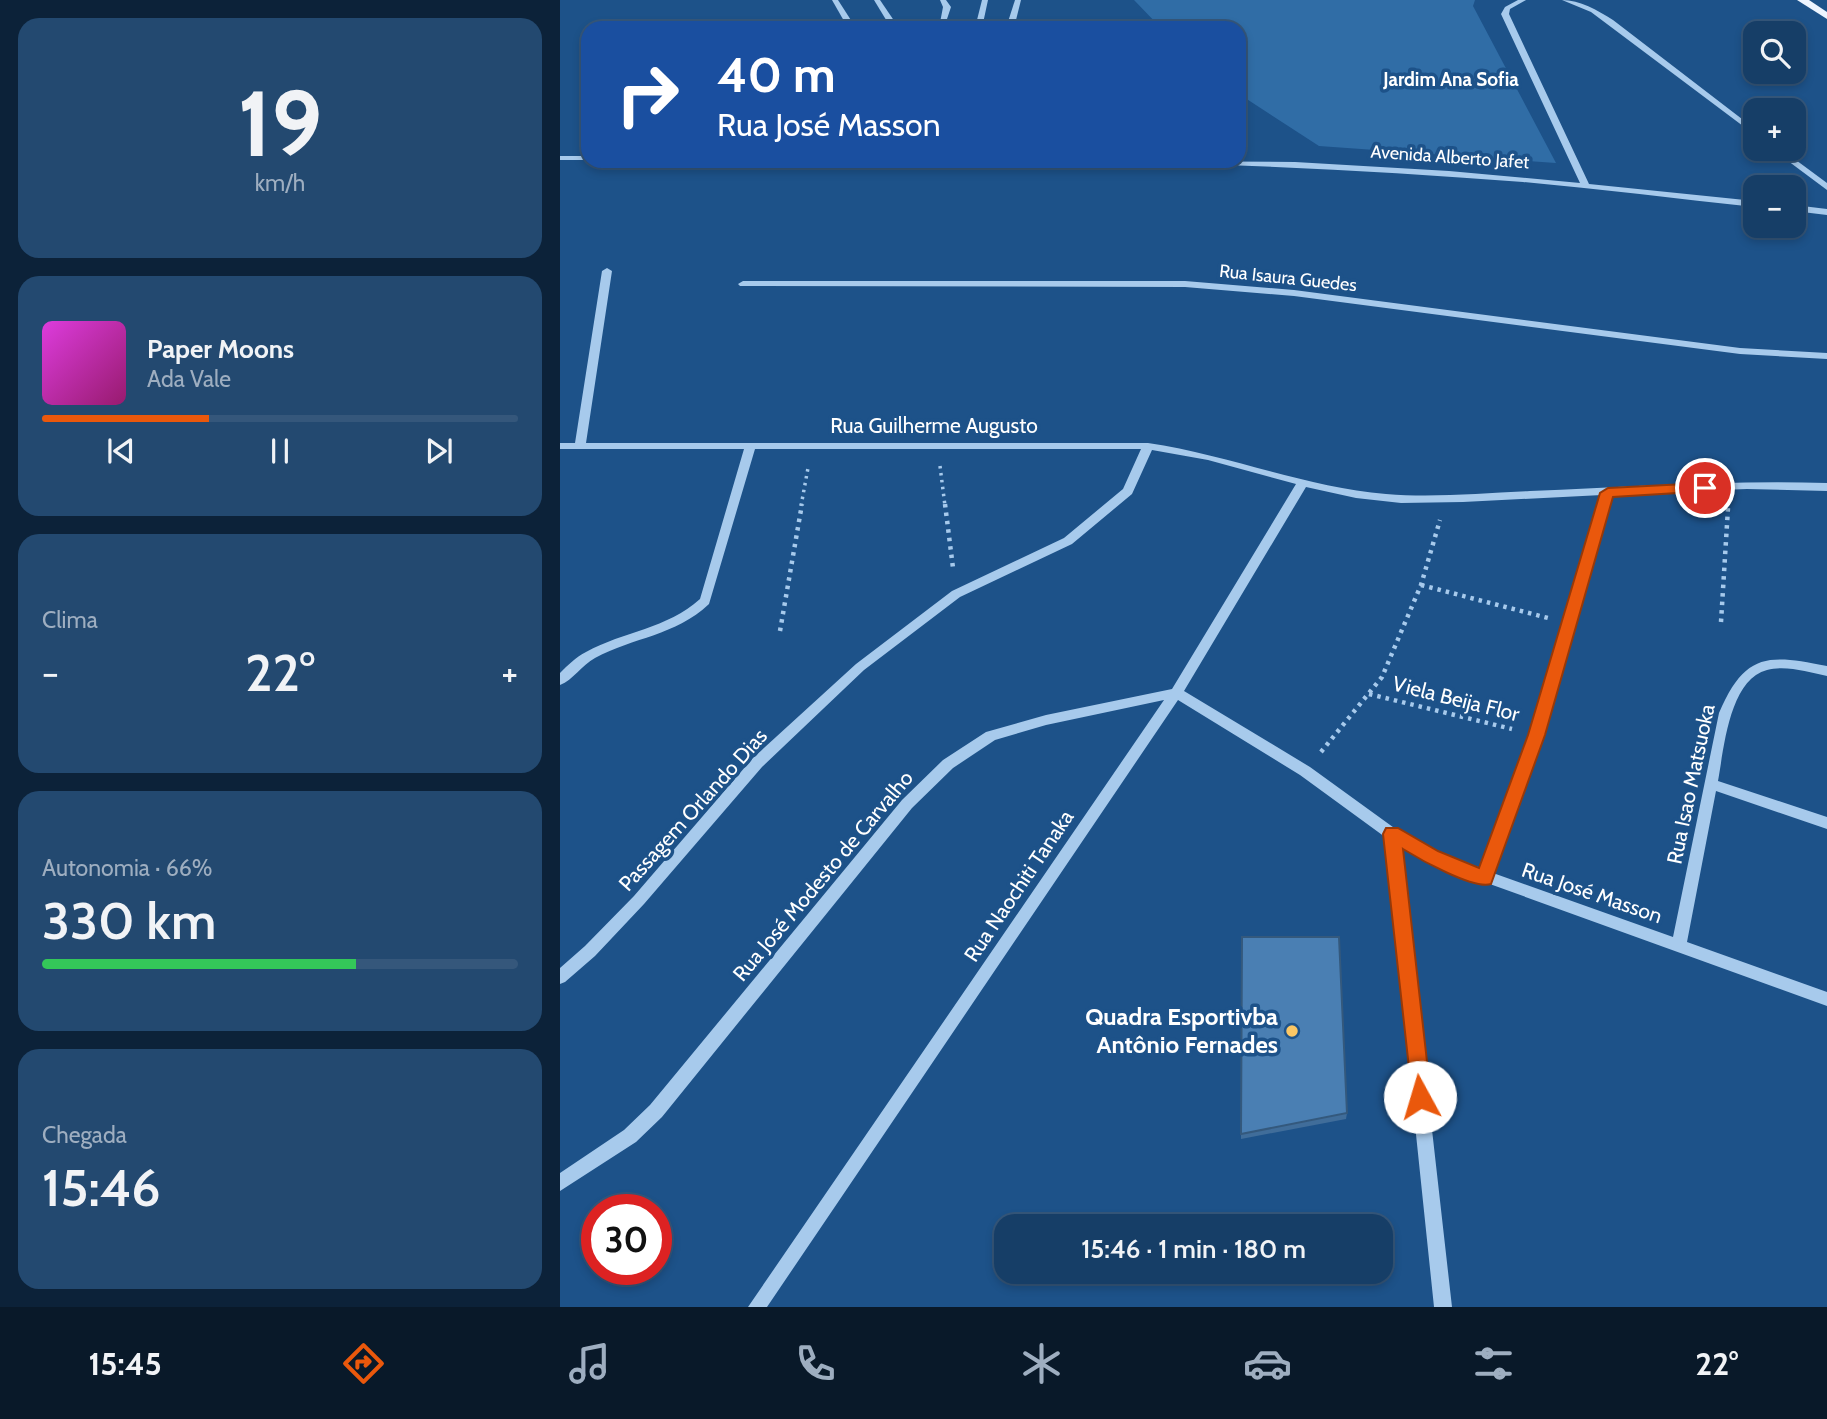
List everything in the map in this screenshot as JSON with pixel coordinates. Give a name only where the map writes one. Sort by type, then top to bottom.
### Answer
[{"type":"main road","points":[[1802,0],[1827,16]]},
{"type":"street","points":[[835,0],[848,21]]},
{"type":"street","points":[[877,0],[890,21]]},
{"type":"street","points":[[943,0],[947,7],[944,21]]},
{"type":"street","points":[[980,21],[985,0]]},
{"type":"street","points":[[1012,21],[1018,0]]},
{"type":"street","points":[[1523,0],[1507,8],[1505,14],[1585,184]]},
{"type":"street","points":[[1565,0],[1593,11],[1743,124]]},
{"type":"street","points":[[560,158],[581,158]]},
{"type":"street","points":[[1792,161],[1827,187]]},
{"type":"street","name":"Avenida Alberto Jafet","points":[[1246,162],[1300,163],[1585,184],[1743,203]]},
{"type":"street","points":[[1806,209],[1827,212]]},
{"type":"street","points":[[580,446],[607,271]]},
{"type":"street","name":"Rua Isaura Guedes","points":[[743,284],[1185,284],[1294,293],[1740,351],[1827,356]]},
{"type":"street","points":[[560,680],[591,655],[679,622],[693,615],[705,601],[751,445]]},
{"type":"street","name":"Rua Guilherme Augusto","points":[[560,446],[1148,446],[1187,450],[1354,494],[1447,499],[1729,486],[1827,487]]},
{"type":"street","name":"Passagem Orlando Dias","points":[[560,977],[590,951],[639,900],[757,763],[860,667],[957,594],[1068,541],[1128,491],[1148,446]]},
{"type":"street","name":"Rua Naochiti Tanaka","points":[[757,1307],[1176,692],[1303,482]]},
{"type":"street","points":[[1484,878],[1536,735],[1608,493]]},
{"type":"street","name":"Rua Isao Matsuoka","points":[[1679,944],[1726,713],[1735,687],[1763,665],[1782,662],[1827,671]]},
{"type":"street","name":"Rua José Masson","points":[[1176,692],[1305,771],[1392,834],[1432,857],[1484,878],[1679,944],[1827,999]]},
{"type":"street","name":"Rua José Modesto de Carvalho","points":[[560,1183],[630,1136],[656,1111],[907,804],[948,764],[991,736],[1046,720],[1176,692]]},
{"type":"street","points":[[1711,784],[1827,823]]},
{"type":"street","points":[[1392,834],[1443,1307]]},
{"type":"path","points":[[937,444],[957,594]]},
{"type":"path","points":[[780,631],[811,446]]},
{"type":"path","points":[[1721,622],[1729,486]]},
{"type":"path","points":[[1305,771],[1382,677],[1421,585],[1447,499]]},
{"type":"path","points":[[1421,585],[1569,623]]},
{"type":"path","name":"Viela Beija Flor","points":[[1369,694],[1536,735]]},
{"type":"shaded area","points":[[1134,0],[1475,0],[1473,6],[1556,163],[1319,146],[1246,99],[1246,21],[1154,21]]},
{"type":"building","name":"Quadra Esportivba Antônio Fernades","points":[[1242,937],[1339,937],[1347,1113],[1241,1134]]},
{"type":"place","name":"Quadra Esportivba Antônio Fernades","points":[[1292,1031]]},
{"type":"district","name":"Jardim Ana Sofia","points":[[1451,79]]},
{"type":"route","points":[[1420,1097],[1392,834],[1432,857],[1484,878],[1536,735],[1608,493],[1705,488]]}]
